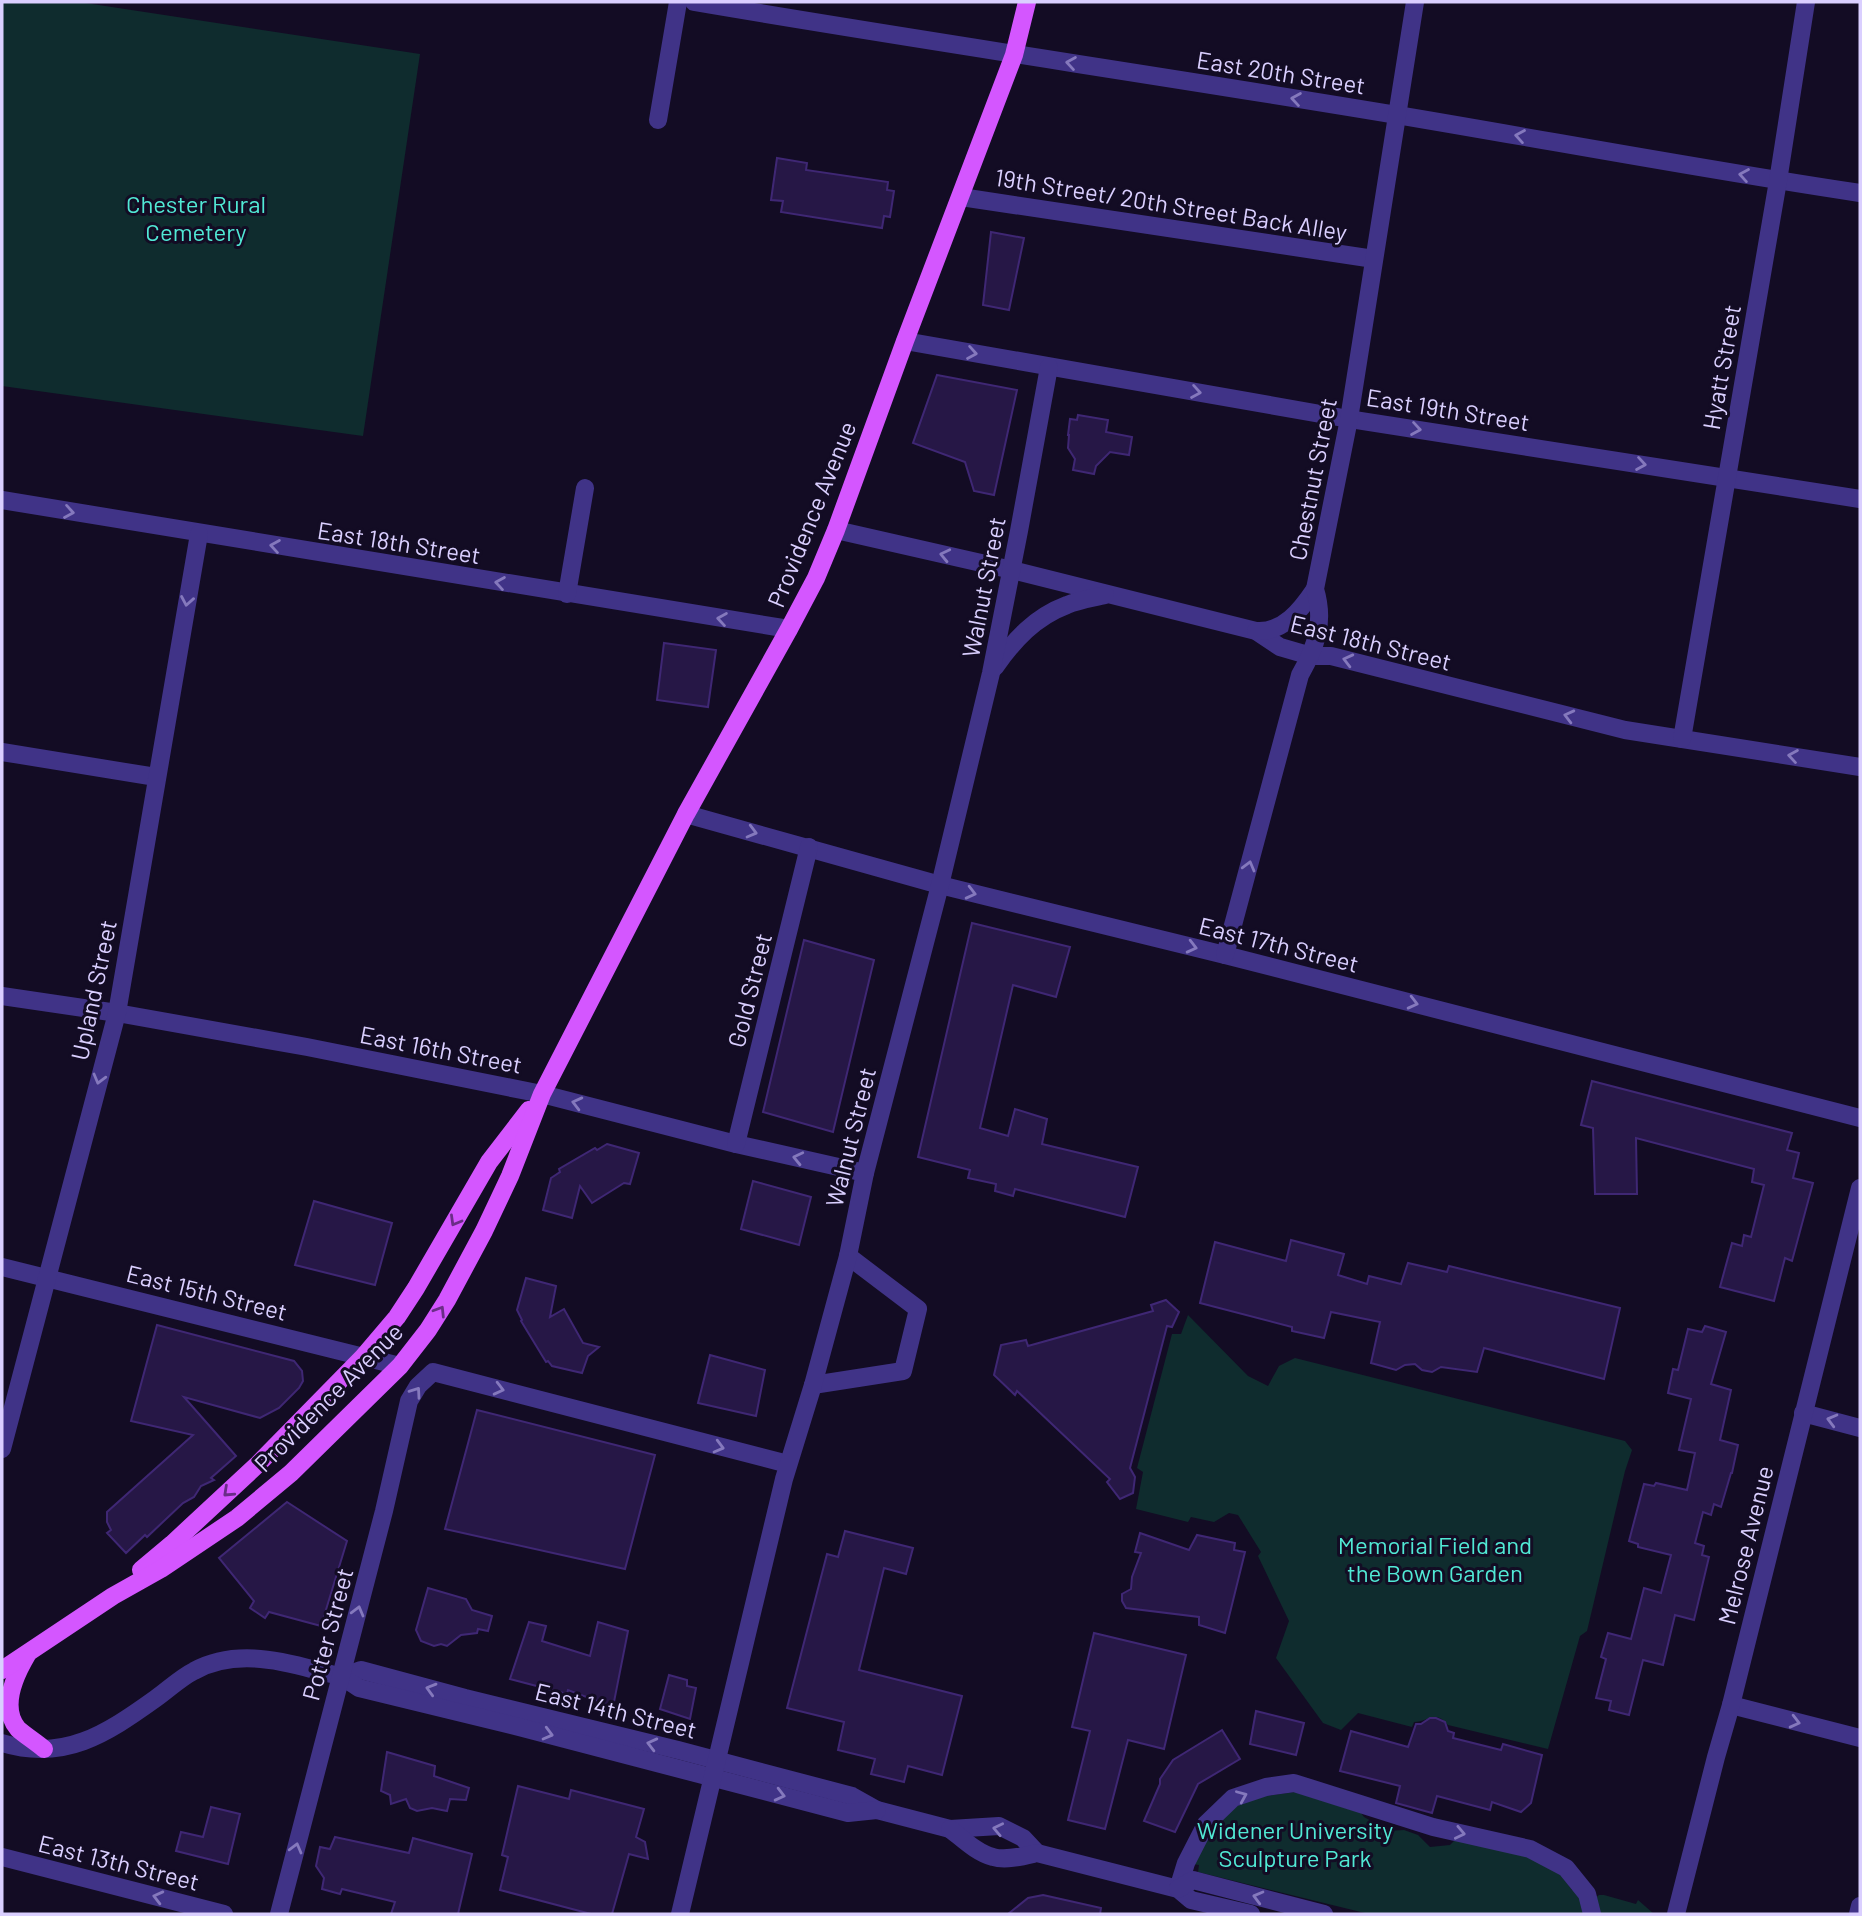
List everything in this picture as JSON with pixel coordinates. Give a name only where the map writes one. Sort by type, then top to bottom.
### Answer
[{"type":"main road","name":"Providence Avenue","points":[[2,1670],[237,1518],[291,1473],[400,1366],[428,1330],[463,1272],[510,1176],[542,1094],[686,814],[816,578],[1014,55],[1027,2]]},
{"type":"main road","name":"Providence Avenue","points":[[113,1596],[258,1464],[363,1357],[416,1288],[489,1162],[542,1094]]},
{"type":"main road","points":[[28,1652],[14,1676],[5,1700],[8,1716],[15,1728],[44,1749]]},
{"type":"street","points":[[658,120],[678,2]]},
{"type":"street","name":"East 20th Street","points":[[694,2],[1397,115],[1860,193]]},
{"type":"street","name":"Chestnut Street","points":[[1225,955],[1300,675],[1311,656],[1321,614],[1315,589],[1349,419],[1415,2]]},
{"type":"street","name":"Hyatt Street","points":[[1682,739],[1806,2]]},
{"type":"street","name":"19th Street/ 20th Street Back Alley","points":[[961,197],[1374,259]]},
{"type":"street","name":"East 19th Street","points":[[905,341],[1349,419],[1860,499]]},
{"type":"street","name":"Walnut Street","points":[[680,1914],[788,1464],[813,1385],[848,1256],[865,1173],[940,885],[991,673],[1049,366]]},
{"type":"street","points":[[567,594],[584,488]]},
{"type":"street","name":"East 18th Street","points":[[2,500],[789,629]]},
{"type":"street","name":"East 18th Street","points":[[835,530],[1012,570],[1255,631],[1280,648],[1311,656],[1331,656],[1625,730],[1860,766]]},
{"type":"street","name":"Upland Street","points":[[2,1449],[117,1013],[199,534]]},
{"type":"street","points":[[1255,631],[1272,630],[1288,621],[1297,614],[1315,589]]},
{"type":"street","points":[[991,673],[1013,643],[1036,622],[1067,605],[1108,594]]},
{"type":"street","points":[[2,752],[156,778]]},
{"type":"street","name":"East 17th Street","points":[[686,814],[940,885],[1225,955],[1860,1118]]},
{"type":"street","name":"Gold Street","points":[[736,1144],[809,847]]},
{"type":"street","name":"East 16th Street","points":[[2,996],[117,1013],[320,1049],[542,1094],[736,1144],[865,1173]]},
{"type":"street","name":"Melrose Avenue","points":[[1676,1914],[1803,1413],[1853,1244],[1860,1188]]},
{"type":"street","points":[[813,1385],[903,1371],[918,1309],[848,1256]]},
{"type":"street","name":"East 15th Street","points":[[2,1267],[400,1366]]},
{"type":"street","name":"Potter Street","points":[[278,1914],[384,1511],[409,1401],[418,1386],[433,1372],[788,1464]]},
{"type":"street","points":[[1803,1413],[1860,1428]]},
{"type":"street","name":"East 14th Street","points":[[2,1743],[33,1750],[56,1749],[94,1739],[115,1728],[194,1671],[214,1662],[238,1658],[288,1662],[341,1677],[359,1688],[521,1719],[716,1770],[848,1813],[877,1810],[950,1829],[999,1826],[1023,1838],[1037,1853]]},
{"type":"street","points":[[1731,1705],[1860,1738]]},
{"type":"street","points":[[1178,1889],[1186,1863],[1206,1824],[1233,1798],[1266,1787],[1294,1783],[1433,1827],[1530,1849],[1566,1868],[1587,1894],[1592,1914]]},
{"type":"street","name":"East 14th Street","points":[[950,1829],[969,1845],[993,1857],[1018,1857],[1037,1853],[1178,1889],[1191,1900],[1251,1914]]},
{"type":"street","name":"East 13th Street","points":[[2,1857],[224,1914]]},
{"type":"street","name":"East 14th Street","points":[[1178,1889],[1193,1880],[1324,1914]]},
{"type":"street","points":[[1858,1914],[1860,1906]]},
{"type":"green space","name":"Chester Rural Cemetery","points":[[2,2],[79,2],[420,54],[363,436],[2,386]]},
{"type":"green space","name":"Memorial Field and the Bown Garden","points":[[1188,1315],[1248,1376],[1268,1386],[1279,1366],[1295,1358],[1625,1441],[1632,1450],[1587,1631],[1580,1636],[1548,1749],[1448,1725],[1435,1717],[1414,1722],[1412,1727],[1358,1713],[1341,1730],[1323,1723],[1276,1658],[1289,1621],[1258,1556],[1261,1552],[1238,1515],[1229,1513],[1214,1522],[1191,1517],[1188,1522],[1136,1509],[1143,1472],[1137,1468],[1172,1334],[1181,1334]]},
{"type":"green space","name":"Widener University Sculpture Park","points":[[1295,1792],[1361,1813],[1389,1831],[1404,1830],[1418,1835],[1430,1847],[1450,1845],[1454,1841],[1465,1839],[1532,1854],[1560,1874],[1572,1890],[1595,1898],[1604,1895],[1636,1904],[1638,1900],[1654,1914],[1369,1914],[1198,1872],[1199,1865],[1193,1864],[1207,1834],[1229,1811],[1251,1798]]},
{"type":"building","points":[[777,158],[807,163],[806,170],[888,182],[887,190],[894,191],[890,217],[884,216],[882,228],[781,212],[783,201],[771,200]]},
{"type":"building","points":[[991,232],[1024,238],[1009,310],[983,305]]},
{"type":"building","points":[[937,375],[1017,390],[994,495],[974,491],[965,462],[913,443]]},
{"type":"building","points":[[1078,415],[1108,420],[1106,432],[1132,437],[1129,455],[1110,452],[1096,466],[1094,474],[1073,470],[1075,459],[1068,448],[1068,435],[1070,419],[1077,420]]},
{"type":"building","points":[[664,643],[716,650],[708,707],[657,700]]},
{"type":"building","points":[[972,923],[1070,947],[1056,997],[1013,985],[980,1128],[1008,1136],[1015,1109],[1047,1119],[1042,1144],[1138,1167],[1125,1217],[1015,1189],[1013,1196],[995,1191],[996,1184],[968,1178],[970,1170],[918,1157]]},
{"type":"building","points":[[804,940],[874,960],[833,1132],[763,1112]]},
{"type":"building","points":[[1592,1081],[1792,1133],[1787,1150],[1799,1153],[1793,1178],[1813,1183],[1792,1261],[1785,1258],[1774,1301],[1720,1287],[1732,1243],[1742,1246],[1744,1235],[1751,1237],[1764,1185],[1752,1182],[1754,1169],[1636,1138],[1637,1194],[1595,1194],[1593,1128],[1581,1125]]},
{"type":"building","points":[[607,1144],[639,1153],[630,1184],[624,1183],[592,1203],[580,1186],[572,1218],[543,1210],[551,1178],[560,1172],[559,1169]]},
{"type":"building","points":[[753,1181],[811,1197],[799,1245],[741,1229]]},
{"type":"building","points":[[314,1201],[392,1223],[375,1285],[295,1265]]},
{"type":"building","points":[[1291,1240],[1344,1254],[1338,1275],[1367,1284],[1369,1276],[1401,1284],[1408,1263],[1447,1272],[1449,1266],[1620,1308],[1604,1379],[1484,1348],[1477,1372],[1441,1367],[1432,1372],[1422,1370],[1415,1364],[1396,1370],[1371,1363],[1380,1322],[1331,1312],[1324,1338],[1200,1303],[1215,1242],[1286,1261]]},
{"type":"building","points":[[526,1278],[556,1286],[550,1317],[564,1309],[583,1343],[599,1347],[588,1356],[582,1373],[546,1362],[521,1321],[517,1310]]},
{"type":"building","points":[[1166,1300],[1179,1312],[1172,1327],[1167,1326],[1130,1468],[1135,1477],[1133,1493],[1120,1499],[1107,1482],[1110,1479],[1017,1391],[1015,1395],[994,1375],[1001,1345],[1026,1340],[1028,1346],[1153,1311],[1151,1305]]},
{"type":"building","points":[[157,1325],[294,1361],[302,1371],[303,1381],[279,1408],[260,1418],[184,1397],[236,1456],[211,1478],[214,1480],[201,1486],[194,1497],[183,1503],[126,1553],[107,1533],[111,1530],[107,1522],[107,1512],[193,1435],[131,1421]]},
{"type":"building","points":[[1705,1326],[1726,1332],[1711,1384],[1731,1390],[1720,1440],[1738,1445],[1721,1507],[1714,1504],[1711,1515],[1703,1512],[1695,1543],[1704,1546],[1702,1555],[1709,1557],[1694,1620],[1675,1615],[1663,1665],[1643,1660],[1629,1715],[1609,1710],[1611,1701],[1596,1698],[1606,1659],[1601,1657],[1608,1633],[1631,1639],[1644,1588],[1661,1593],[1671,1555],[1638,1547],[1638,1544],[1629,1541],[1644,1484],[1654,1486],[1656,1483],[1687,1490],[1695,1453],[1679,1450],[1691,1399],[1668,1393],[1673,1369],[1678,1370],[1688,1329],[1702,1332]]},
{"type":"building","points":[[710,1355],[765,1370],[756,1416],[698,1403]]},
{"type":"building","points":[[477,1410],[655,1455],[625,1569],[445,1529]]},
{"type":"building","points":[[287,1502],[347,1541],[321,1626],[269,1612],[265,1618],[250,1608],[254,1601],[219,1558]]},
{"type":"building","points":[[845,1531],[913,1548],[906,1574],[884,1568],[859,1670],[962,1696],[942,1775],[908,1766],[904,1782],[871,1774],[875,1759],[838,1750],[844,1722],[787,1708],[827,1554],[838,1557]]},
{"type":"building","points":[[1140,1533],[1189,1550],[1197,1535],[1235,1543],[1234,1550],[1245,1552],[1225,1633],[1199,1625],[1199,1617],[1126,1608],[1122,1594],[1131,1589],[1132,1577],[1141,1553],[1135,1552]]},
{"type":"building","points":[[428,1588],[466,1599],[472,1610],[492,1616],[488,1631],[478,1629],[477,1633],[461,1635],[447,1646],[434,1646],[421,1641],[416,1630]]},
{"type":"building","points":[[529,1622],[546,1626],[542,1641],[590,1656],[598,1622],[628,1631],[613,1707],[568,1690],[567,1694],[510,1679]]},
{"type":"building","points":[[1094,1633],[1186,1655],[1164,1749],[1128,1740],[1105,1829],[1068,1820],[1090,1731],[1072,1727]]},
{"type":"building","points":[[669,1675],[687,1680],[687,1686],[696,1688],[690,1719],[660,1709]]},
{"type":"building","points":[[1256,1711],[1304,1723],[1296,1755],[1250,1744]]},
{"type":"building","points":[[1430,1718],[1445,1722],[1448,1731],[1454,1733],[1453,1738],[1501,1750],[1503,1744],[1542,1755],[1531,1803],[1521,1812],[1492,1802],[1490,1810],[1437,1796],[1432,1813],[1396,1803],[1400,1786],[1340,1771],[1351,1731],[1408,1747],[1416,1724]]},
{"type":"building","points":[[1222,1730],[1240,1759],[1198,1784],[1175,1832],[1144,1821],[1160,1779],[1173,1760]]},
{"type":"building","points":[[387,1752],[435,1766],[434,1776],[469,1788],[466,1800],[450,1799],[447,1811],[432,1808],[417,1811],[410,1808],[406,1799],[391,1804],[390,1795],[381,1791]]},
{"type":"building","points":[[518,1786],[569,1799],[571,1790],[644,1809],[636,1837],[645,1842],[648,1859],[629,1854],[612,1914],[591,1914],[500,1890],[508,1857],[502,1855]]},
{"type":"building","points":[[211,1807],[240,1814],[228,1864],[176,1851],[181,1832],[203,1837]]},
{"type":"building","points":[[335,1837],[409,1853],[413,1838],[472,1854],[458,1914],[391,1914],[395,1902],[342,1889],[340,1894],[322,1889],[324,1878],[316,1866],[320,1847],[330,1849]]},
{"type":"building","points":[[1043,1895],[1101,1908],[1100,1914],[1008,1914],[1028,1898]]}]
